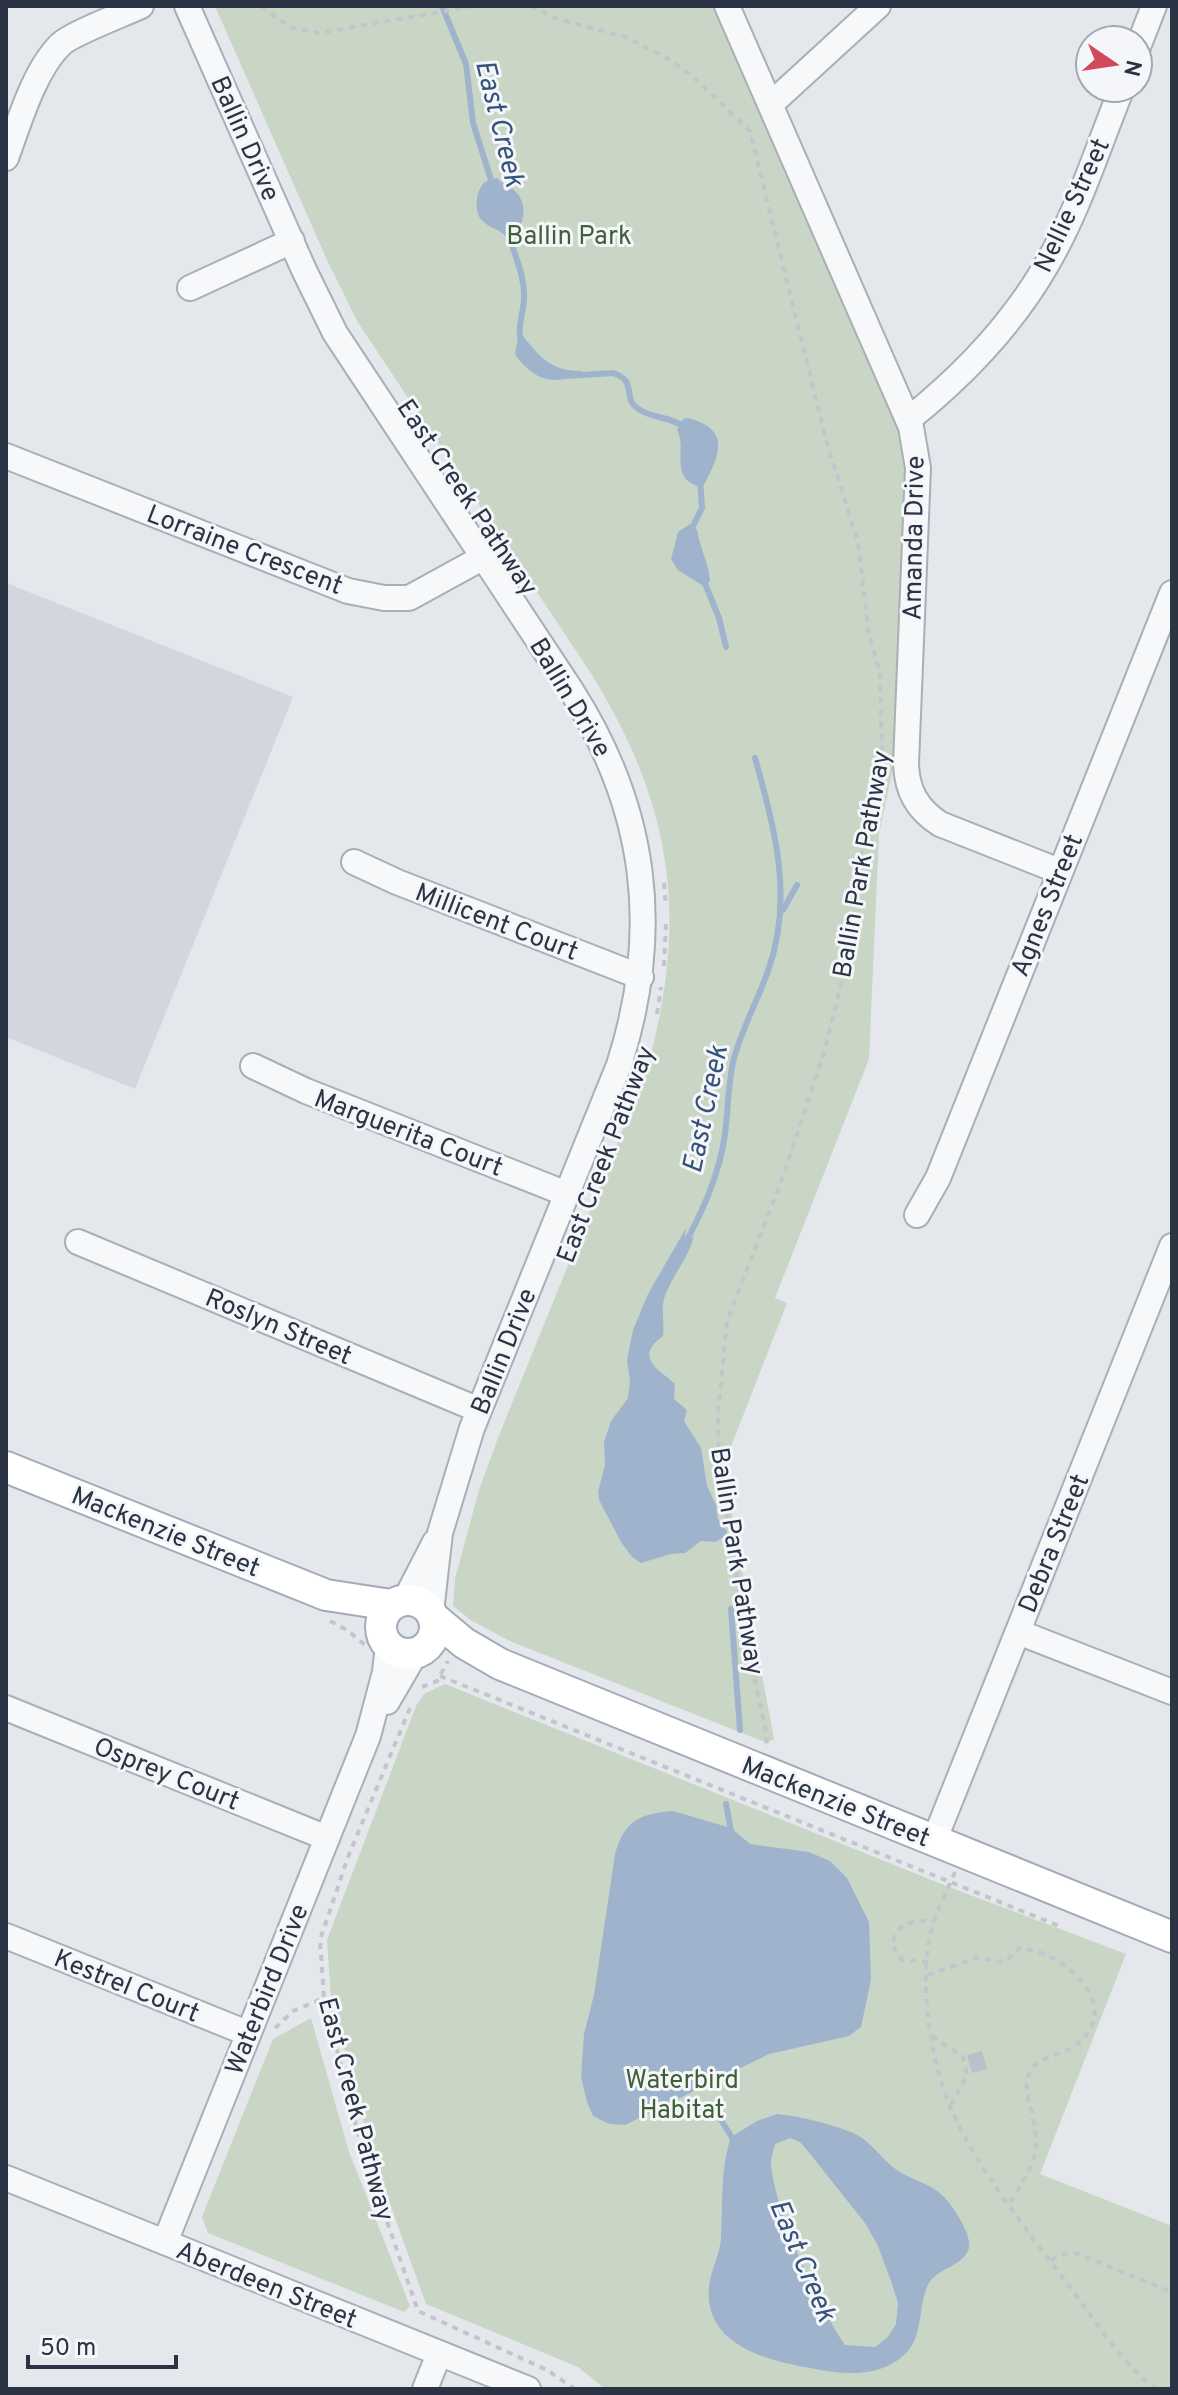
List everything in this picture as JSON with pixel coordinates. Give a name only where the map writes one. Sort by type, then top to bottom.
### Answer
[{"type":"main road","name":"Mackenzie Street","points":[[6,1467],[326,1595],[416,1635],[464,1643],[500,1664],[1172,1937]]},
{"type":"street","points":[[6,158],[32,91],[63,43],[141,6]]},
{"type":"street","name":"Ballin Drive","points":[[187,6],[319,302],[354,366],[588,717],[627,805],[640,867],[644,930],[641,977],[630,1032],[479,1410],[440,1533],[416,1635]]},
{"type":"street","name":"Amanda Drive","points":[[727,6],[909,419],[918,468],[906,764],[908,785],[917,804],[940,824],[1059,871]]},
{"type":"street","points":[[771,104],[878,6]]},
{"type":"street","name":"Nellie Street","points":[[909,419],[971,365],[1010,321],[1030,292],[1064,232],[1116,104]]},
{"type":"street","points":[[190,288],[292,241]]},
{"type":"street","name":"Lorraine Crescent","points":[[6,456],[348,591],[409,598],[482,558]]},
{"type":"street","name":"Agnes Street","points":[[917,1215],[938,1178],[1172,593]]},
{"type":"street","name":"Millicent Court","points":[[354,862],[397,882],[641,977]]},
{"type":"street","name":"Marguerita Court","points":[[253,1066],[306,1091],[567,1194]]},
{"type":"street","name":"Roslyn Street","points":[[78,1242],[479,1410]]},
{"type":"street","name":"Debra Street","points":[[934,1841],[1172,1246]]},
{"type":"street","points":[[1018,1632],[1172,1692]]},
{"type":"street","name":"Waterbird Drive","points":[[165,2242],[258,2033],[327,1838],[368,1736],[416,1635]]},
{"type":"street","name":"Osprey Court","points":[[6,1708],[327,1838]]},
{"type":"street","name":"Kestrel Court","points":[[6,1936],[258,2033]]},
{"type":"street","name":"Aberdeen Street","points":[[6,2178],[528,2389]]},
{"type":"street","points":[[425,2389],[439,2354]]},
{"type":"path","points":[[261,6],[290,27],[309,33],[475,6]]},
{"type":"path","name":"Ballin Park Pathway","points":[[531,6],[558,19],[626,37],[669,59],[711,93],[750,131],[826,440],[858,542],[869,635],[880,673],[882,760],[867,814],[845,969],[825,1049],[784,1174],[727,1321],[718,1415],[719,1467],[750,1658],[767,1736],[765,1751]]},
{"type":"path","points":[[663,875],[666,908]]},
{"type":"path","name":"East Creek Pathway","points":[[654,1026],[664,967],[666,920]]},
{"type":"path","points":[[416,1635],[437,1681],[423,1686],[417,1693]]},
{"type":"path","points":[[416,1635],[950,1883],[1059,1926]]},
{"type":"path","name":"East Creek Pathway","points":[[411,1706],[348,1857],[320,1940],[324,1998],[362,2149],[418,2311],[547,2370],[575,2389]]},
{"type":"path","points":[[950,1883],[934,1922],[927,1995],[932,2036],[950,2107],[972,2150],[1050,2261],[1117,2348],[1157,2389]]},
{"type":"path","points":[[928,1962],[903,1960],[897,1956],[894,1937],[898,1928],[906,1922],[934,1922]]},
{"type":"path","points":[[928,1975],[975,1958],[1005,1962],[1020,1948],[1031,1949],[1071,1970],[1084,1982],[1094,2005],[1093,2025],[1082,2041],[1034,2064],[1030,2072],[1026,2084],[1038,2143],[1033,2164],[1010,2203]]},
{"type":"path","points":[[258,2033],[293,2011],[324,1998]]},
{"type":"path","points":[[932,2036],[963,2057],[967,2075],[950,2107]]},
{"type":"path","points":[[1050,2261],[1067,2253],[1075,2253],[1172,2292]]},
{"type":"shaded area","points":[[6,583],[293,697],[135,1089],[6,1037]]},
{"type":"green space","name":"Ballin Park","points":[[215,6],[715,6],[900,430],[906,469],[894,764],[879,834],[869,1059],[775,1298],[787,1303],[723,1467],[774,1739],[767,1743],[512,1642],[472,1621],[453,1606],[455,1579],[479,1490],[645,1075],[659,1020],[667,968],[669,918],[666,869],[657,821],[620,725],[592,675],[357,321]]},
{"type":"green space","name":"Waterbird Habitat","points":[[445,1684],[949,1887],[1126,1954],[1040,2174],[1172,2226],[1172,2389],[605,2389],[578,2367],[426,2304],[371,2151],[331,1997],[327,1940],[416,1706],[424,1694]]},
{"type":"green space","points":[[311,2018],[349,2152],[410,2306],[404,2312],[208,2233],[202,2217],[273,2039]]},
{"type":"water","points":[[497,178],[517,193],[523,207],[513,248],[501,232],[480,218],[477,210],[482,185]]},
{"type":"water","points":[[519,331],[553,365],[583,371],[554,380],[545,379],[529,370],[515,354]]},
{"type":"water","points":[[683,419],[702,423],[717,438],[717,456],[702,489],[686,480],[682,473],[677,430]]},
{"type":"water","points":[[690,524],[697,530],[708,568],[710,581],[705,587],[678,570],[671,559],[678,532]]},
{"type":"water","points":[[686,1228],[684,1245],[694,1236],[665,1296],[663,1336],[653,1345],[650,1357],[656,1368],[675,1384],[674,1399],[687,1410],[684,1421],[701,1448],[707,1486],[716,1505],[718,1519],[727,1531],[726,1536],[715,1542],[701,1541],[685,1553],[641,1563],[621,1542],[599,1500],[605,1465],[604,1442],[611,1421],[628,1398],[630,1381],[627,1360],[633,1330],[648,1294]]},
{"type":"water","points":[[673,1811],[731,1828],[750,1844],[809,1852],[830,1861],[847,1878],[869,1922],[871,1980],[861,2027],[849,2036],[769,2054],[625,2125],[609,2124],[593,2116],[581,2077],[584,2034],[594,1995],[615,1854],[624,1833],[635,1821],[651,1814]]},
{"type":"water","points":[[777,2114],[816,2121],[853,2133],[894,2168],[937,2191],[960,2220],[969,2248],[962,2259],[929,2283],[913,2344],[907,2353],[888,2366],[855,2373],[792,2365],[740,2346],[716,2322],[710,2306],[709,2286],[720,2244],[727,2149],[731,2137],[757,2121]],"holes":[[[790,2138],[800,2142],[865,2223],[878,2246],[891,2281],[898,2303],[896,2324],[888,2337],[875,2347],[845,2345],[811,2283],[788,2229],[773,2180],[771,2160],[775,2144]]]},
{"type":"building","points":[[982,2051],[987,2069],[972,2073],[967,2055]]},
{"type":"waterway","name":"East Creek","points":[[442,6],[466,64],[473,123],[493,186]]},
{"type":"waterway","name":"East Creek","points":[[511,242],[524,291],[520,336]]},
{"type":"waterway","name":"East Creek","points":[[568,376],[613,373],[621,376],[637,408],[686,428]]},
{"type":"waterway","name":"East Creek","points":[[690,532],[702,508],[700,479]]},
{"type":"waterway","name":"East Creek","points":[[704,581],[719,618],[726,647]]},
{"type":"waterway","name":"East Creek","points":[[680,1253],[714,1181],[725,1134],[733,1062],[776,944],[781,891],[779,864],[755,758]]},
{"type":"waterway","points":[[783,910],[797,885]]},
{"type":"waterway","name":"East Creek","points":[[731,1609],[740,1730]]},
{"type":"waterway","name":"East Creek","points":[[726,1804],[732,1836]]},
{"type":"waterway","name":"East Creek","points":[[721,2120],[734,2141]]}]
